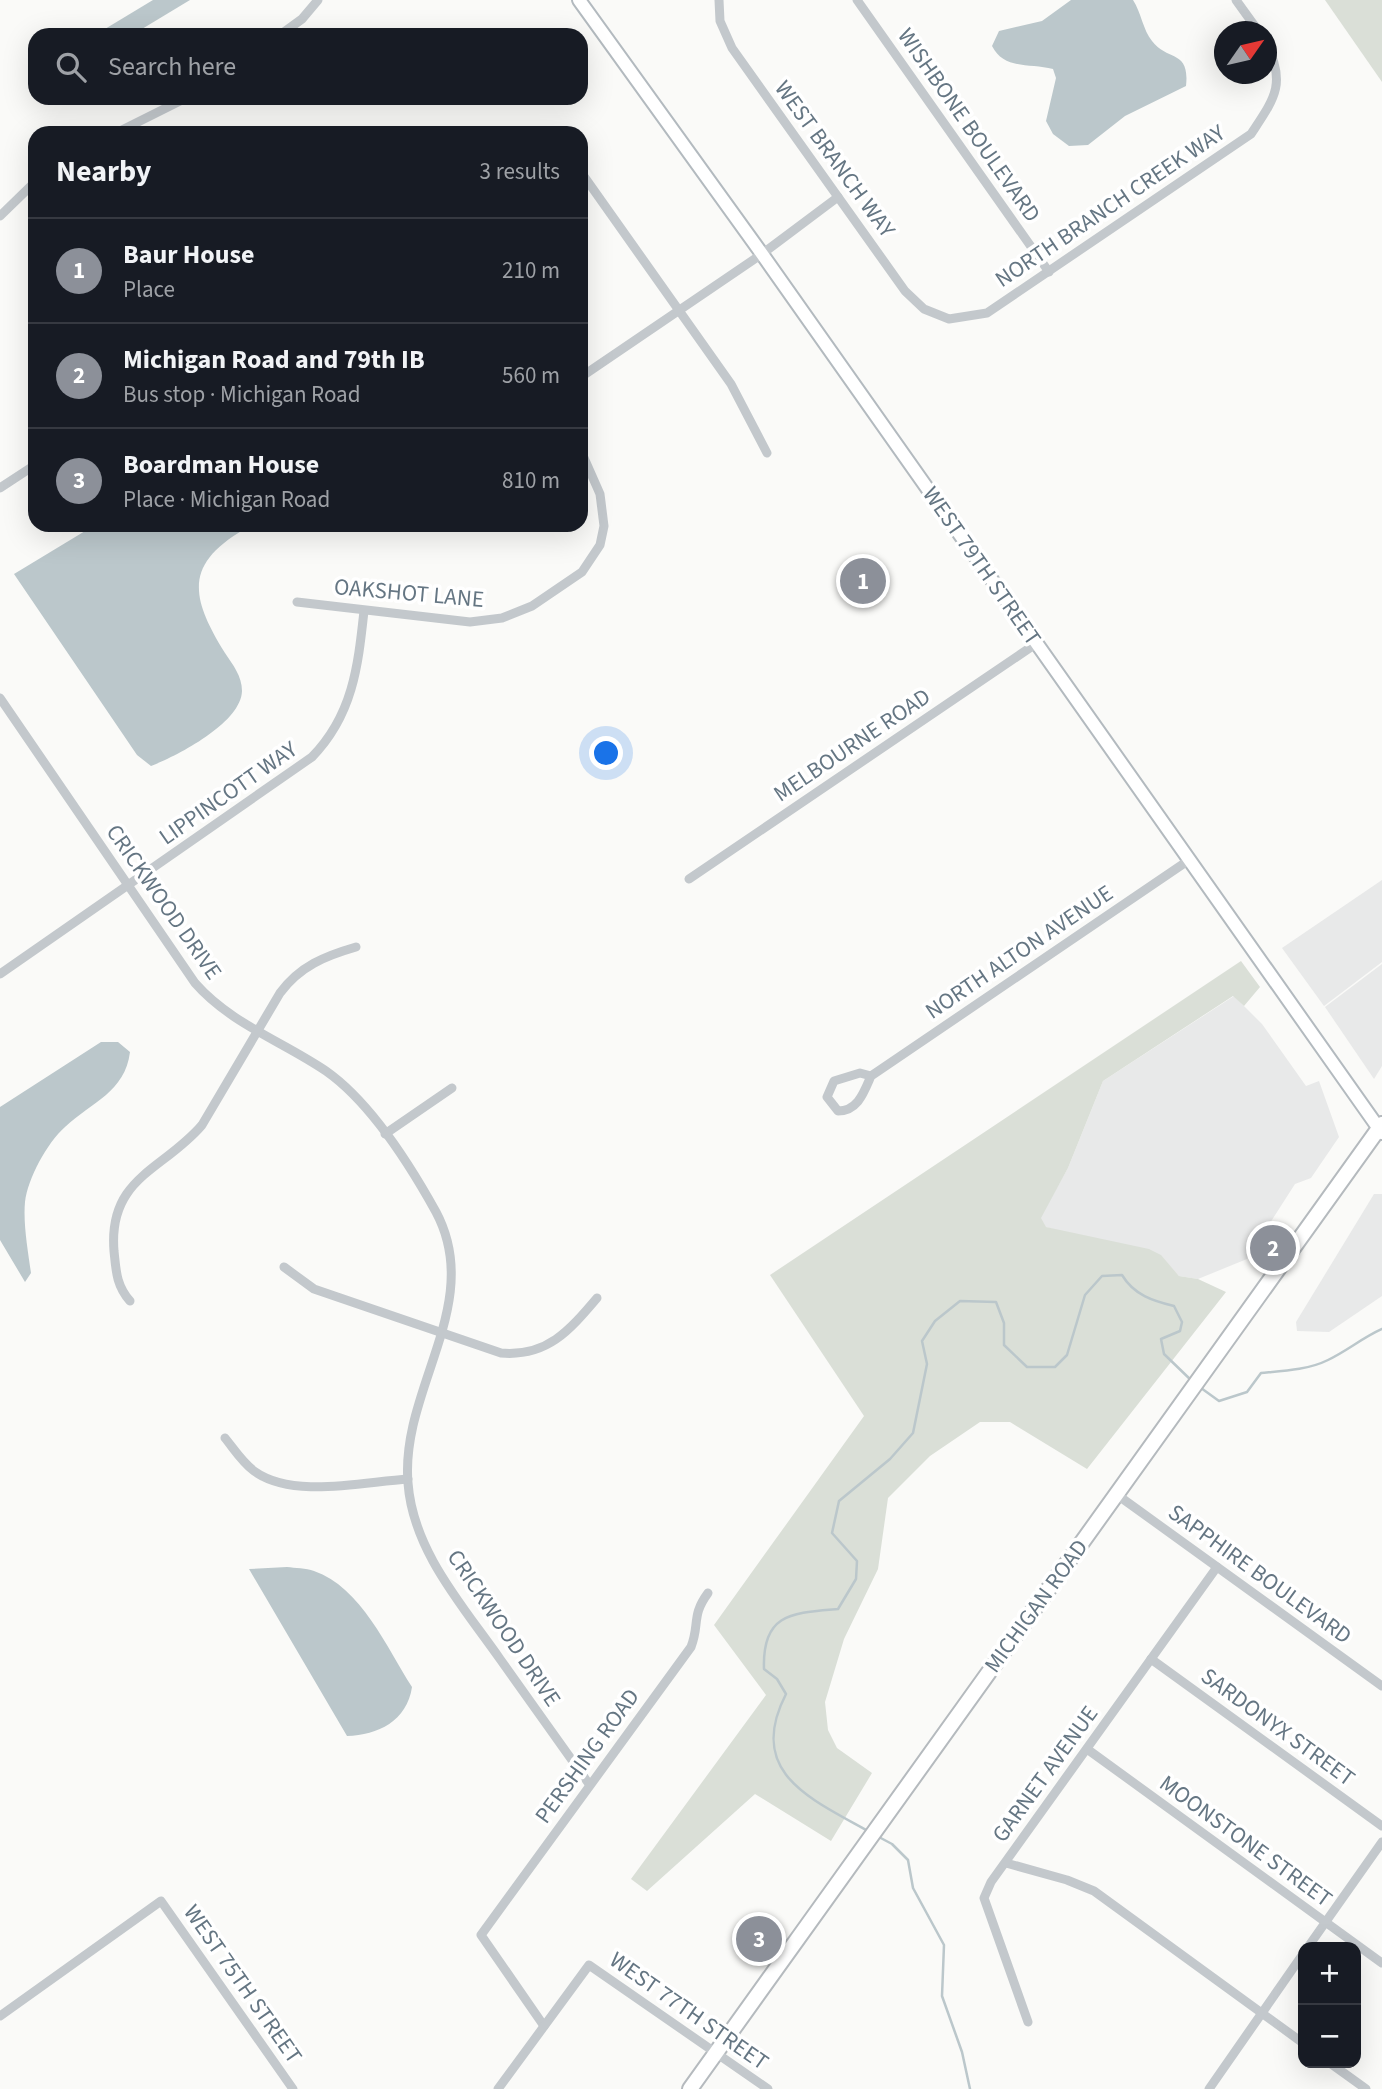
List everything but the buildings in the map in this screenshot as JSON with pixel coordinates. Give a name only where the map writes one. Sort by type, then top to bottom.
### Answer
[{"type":"main road","name":"WEST 79TH STREET","points":[[579,0],[1381,1129]]},
{"type":"main road","name":"MICHIGAN ROAD","points":[[690,2089],[1178,1406],[1381,1129]]},
{"type":"street","points":[[290,28],[302,19],[317,0]]},
{"type":"street","name":"WEST BRANCH WAY","points":[[719,0],[720,21],[732,48],[905,291],[924,309],[949,319]]},
{"type":"street","name":"WISHBONE BOULEVARD","points":[[857,0],[1049,272]]},
{"type":"street","points":[[1236,0],[1251,21]]},
{"type":"street","name":"NORTH BRANCH CREEK WAY","points":[[949,319],[987,313],[1251,134],[1275,97],[1276,84]]},
{"type":"street","points":[[130,126],[172,105]]},
{"type":"street","points":[[588,182],[731,384],[767,453]]},
{"type":"street","points":[[0,216],[28,189]]},
{"type":"street","points":[[588,372],[762,254],[838,197]]},
{"type":"street","name":"OAKSHOT LANE","points":[[297,602],[452,621],[484,621],[524,610],[574,579],[596,554],[604,526],[599,489],[588,465]]},
{"type":"street","points":[[0,488],[28,470]]},
{"type":"street","name":"LIPPINCOTT WAY","points":[[0,974],[299,769],[319,751],[340,721],[353,691],[364,611]]},
{"type":"street","name":"MELBOURNE ROAD","points":[[689,879],[1037,643]]},
{"type":"street","name":"CRICKWOOD DRIVE","points":[[0,698],[195,984],[215,1004],[343,1084],[385,1134],[432,1205],[443,1229],[452,1273],[449,1309],[443,1333],[412,1423],[408,1479],[415,1519],[440,1574],[589,1784]]},
{"type":"street","name":"NORTH ALTON AVENUE","points":[[871,1076],[860,1073],[834,1081],[827,1097],[832,1106],[838,1111],[851,1108],[859,1101],[871,1076],[1189,860]]},
{"type":"street","points":[[130,1301],[120,1287],[115,1272],[113,1237],[120,1206],[138,1178],[185,1143],[202,1125],[280,993],[296,974],[322,957],[356,947]]},
{"type":"street","points":[[385,1134],[452,1088]]},
{"type":"street","points":[[284,1267],[314,1289],[501,1353],[534,1351],[551,1345],[568,1332],[597,1298]]},
{"type":"street","points":[[225,1438],[251,1469],[279,1484],[307,1487],[408,1479]]},
{"type":"street","name":"SAPPHIRE BOULEVARD","points":[[1116,1494],[1382,1686]]},
{"type":"street","name":"GARNET AVENUE","points":[[1028,2022],[984,1898],[990,1882],[1217,1567]]},
{"type":"street","name":"PERSHING ROAD","points":[[544,2026],[481,1935],[691,1647],[695,1634],[696,1612],[708,1593]]},
{"type":"street","name":"SARDONYX STREET","points":[[1151,1659],[1382,1826]]},
{"type":"street","name":"MOONSTONE STREET","points":[[1087,1749],[1382,1963]]},
{"type":"street","points":[[1311,1942],[1382,1842]]},
{"type":"street","points":[[1006,1863],[1067,1880],[1094,1891],[1298,2039]]},
{"type":"street","name":"WEST 75TH STREET","points":[[0,2016],[161,1901],[293,2089]]},
{"type":"street","points":[[1209,2089],[1298,1962]]},
{"type":"street","name":"WEST 77TH STREET","points":[[544,2026],[589,1965],[768,2089]]},
{"type":"street","points":[[514,2089],[501,2085],[544,2026]]},
{"type":"street","points":[[1337,2068],[1366,2089]]},
{"type":"shaded area","points":[[153,0],[190,0],[144,28],[107,28]]},
{"type":"shaded area","points":[[1071,0],[1133,0],[1152,41],[1185,66],[1186,86],[1125,116],[1088,145],[1069,146],[1053,134],[1046,121],[1056,78],[1053,69],[1003,59],[992,46],[999,31],[1042,21]]},
{"type":"shaded area","points":[[1325,0],[1382,0],[1382,82]]},
{"type":"shaded area","points":[[83,532],[240,532],[211,556],[202,570],[199,584],[205,616],[240,680],[242,691],[239,703],[231,715],[206,737],[151,766],[137,755],[14,574]]},
{"type":"shaded area","points":[[1382,880],[1382,962],[1324,1006],[1282,948]]},
{"type":"shaded area","points":[[1241,961],[1260,987],[1244,1006],[1233,996],[1103,1081],[1068,1168],[1041,1218],[1046,1227],[1149,1249],[1161,1255],[1179,1276],[1198,1279],[1226,1292],[1087,1469],[1010,1422],[980,1422],[930,1456],[888,1498],[878,1569],[844,1639],[825,1702],[828,1730],[837,1748],[872,1773],[831,1841],[755,1794],[647,1891],[631,1879],[766,1695],[714,1625],[864,1416],[770,1275]]},
{"type":"shaded area","points":[[1382,964],[1382,1066],[1374,1079],[1325,1007]]},
{"type":"shaded area","points":[[1234,996],[1262,1024],[1306,1086],[1319,1081],[1339,1137],[1311,1178],[1295,1184],[1247,1259],[1198,1279],[1179,1276],[1161,1256],[1045,1227],[1040,1218],[1068,1168],[1103,1081]]},
{"type":"shaded area","points":[[101,1042],[118,1042],[130,1052],[127,1066],[122,1077],[106,1095],[58,1134],[34,1172],[25,1202],[25,1228],[31,1273],[25,1282],[0,1240],[0,1107]]},
{"type":"shaded area","points":[[1374,1194],[1382,1194],[1382,1296],[1329,1332],[1297,1331],[1296,1322]]},
{"type":"shaded area","points":[[287,1567],[311,1570],[331,1579],[346,1590],[371,1620],[412,1687],[404,1709],[389,1724],[370,1733],[347,1736],[249,1569]]},
{"type":"waterway","points":[[868,1831],[806,1794],[790,1779],[779,1763],[774,1744],[776,1721],[786,1694],[777,1679],[764,1669],[765,1651],[774,1626],[794,1615],[838,1609],[856,1579],[857,1561],[832,1533],[839,1501],[890,1459],[913,1433],[927,1364],[922,1341],[935,1321],[960,1301],[996,1302],[1004,1323],[1004,1345],[1027,1367],[1055,1367],[1067,1355],[1085,1295],[1102,1276],[1122,1275],[1132,1288],[1145,1296],[1174,1306],[1182,1322],[1180,1331],[1161,1339],[1164,1354],[1193,1382]]},
{"type":"waterway","points":[[1201,1388],[1219,1401],[1247,1392],[1261,1373],[1312,1366],[1382,1329]]},
{"type":"waterway","points":[[877,1836],[892,1844],[908,1860],[913,1888],[944,1945],[942,1996],[962,2052],[970,2089]]},
{"type":"place","name":"Baur House","points":[[863,581]]},
{"type":"place","name":"Michigan Road and 79th IB","points":[[1273,1248]]},
{"type":"place","name":"Boardman House","points":[[759,1939]]}]
